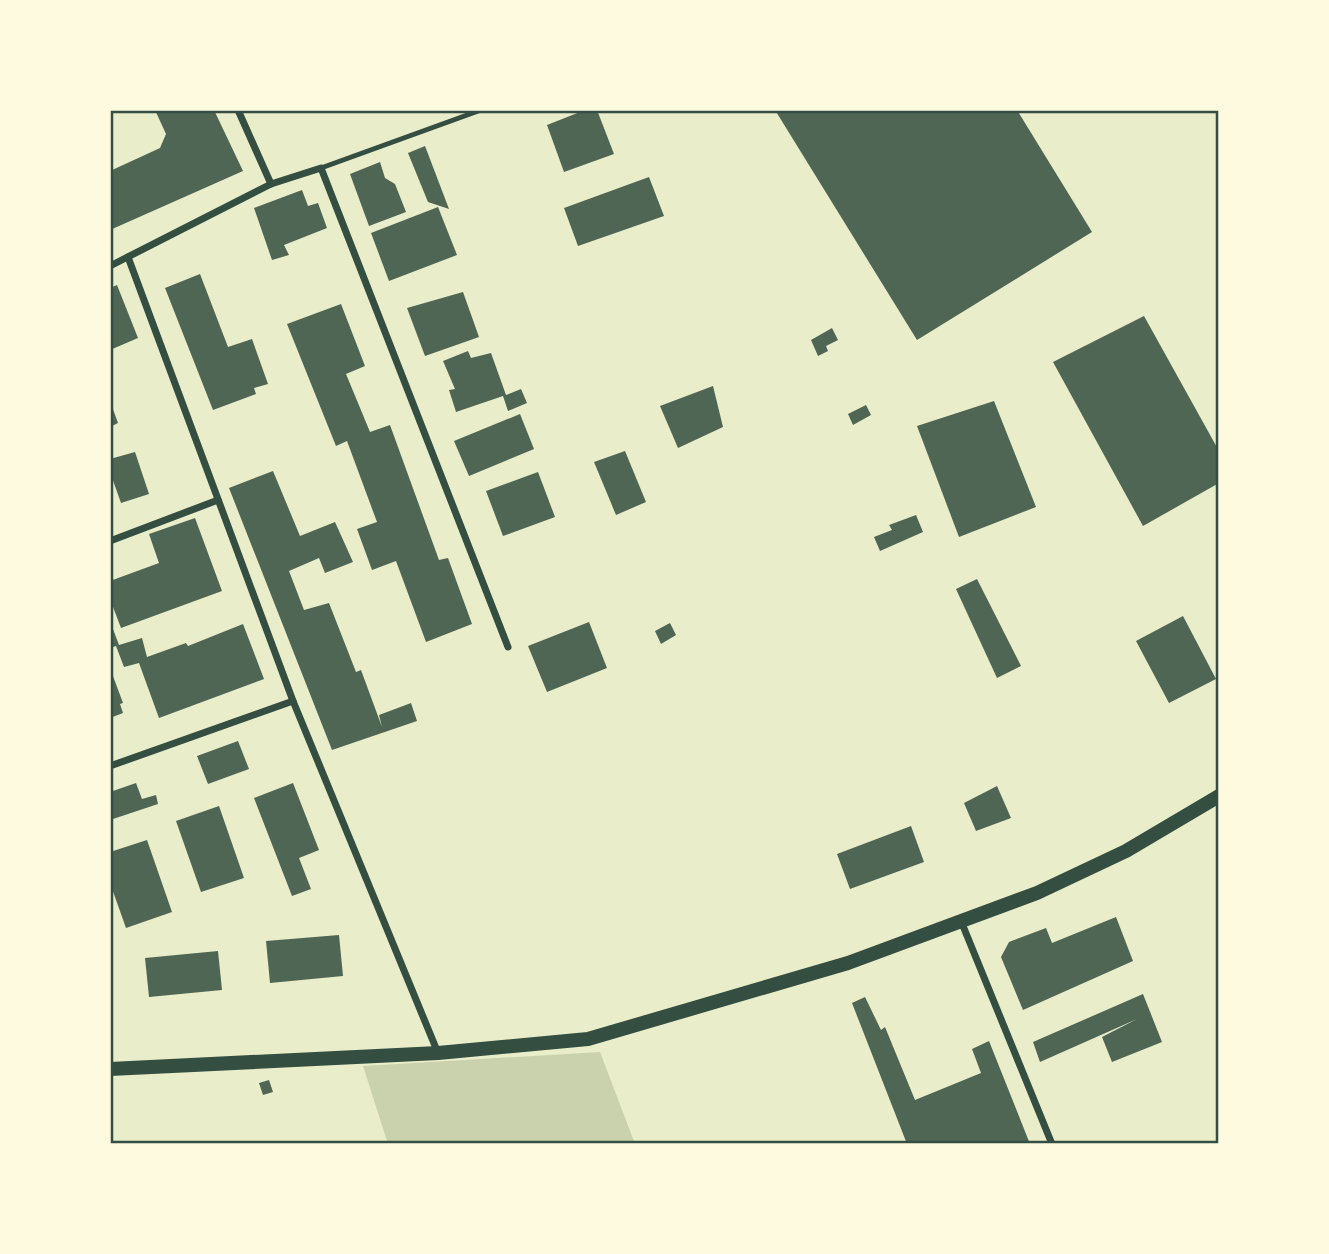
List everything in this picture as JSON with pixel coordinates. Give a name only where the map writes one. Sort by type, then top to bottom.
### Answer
[{"type":"main road","points":[[110,1069],[438,1053],[588,1039],[848,963],[1037,893],[1125,850],[1219,796]]},
{"type":"street","points":[[237,110],[271,184]]},
{"type":"street","points":[[110,266],[271,184],[321,168],[508,647]]},
{"type":"street","points":[[128,257],[293,701],[438,1053]]},
{"type":"street","points":[[110,541],[218,500]]},
{"type":"street","points":[[110,766],[293,701]]},
{"type":"street","points":[[961,921],[1052,1144]]},
{"type":"lane","points":[[321,168],[481,110]]},
{"type":"green space","points":[[600,1052],[635,1144],[388,1144],[363,1066]]},
{"type":"building","points":[[155,110],[214,110],[243,171],[110,230],[110,171],[160,148],[166,134]]},
{"type":"building","points":[[585,110],[597,110],[614,154],[564,172],[547,125]]},
{"type":"building","points":[[775,110],[1017,110],[1092,232],[917,340]]},
{"type":"building","points":[[425,146],[449,209],[428,202],[408,153]]},
{"type":"building","points":[[380,162],[385,178],[395,184],[406,212],[369,226],[350,174]]},
{"type":"building","points":[[649,177],[664,216],[578,246],[564,208]]},
{"type":"building","points":[[302,190],[308,206],[318,203],[327,228],[284,245],[289,255],[272,260],[254,208]]},
{"type":"building","points":[[438,207],[457,255],[389,281],[371,233]]},
{"type":"building","points":[[200,274],[228,347],[252,339],[268,384],[254,388],[256,394],[213,410],[165,288]]},
{"type":"building","points":[[117,285],[138,338],[110,350],[110,288]]},
{"type":"building","points":[[463,292],[479,337],[425,356],[407,308]]},
{"type":"building","points":[[341,304],[365,366],[346,374],[370,432],[390,425],[439,560],[448,558],[472,624],[426,642],[396,561],[372,570],[357,529],[377,522],[347,441],[336,446],[287,324]]},
{"type":"building","points":[[1144,316],[1219,451],[1219,483],[1143,526],[1053,362]]},
{"type":"building","points":[[832,328],[838,340],[826,346],[828,351],[818,356],[811,340]]},
{"type":"building","points":[[468,351],[471,358],[491,353],[506,395],[521,389],[527,403],[508,411],[503,396],[456,412],[449,390],[455,389],[443,361]]},
{"type":"building","points":[[713,386],[723,427],[678,448],[660,406]]},
{"type":"building","points":[[110,401],[118,423],[110,427]]},
{"type":"building","points":[[994,401],[1036,507],[959,537],[917,426]]},
{"type":"building","points":[[866,405],[871,415],[853,425],[848,414]]},
{"type":"building","points":[[520,414],[534,449],[469,476],[454,441]]},
{"type":"building","points":[[625,451],[646,502],[616,515],[594,462]]},
{"type":"building","points":[[135,452],[149,494],[121,503],[110,472],[110,459]]},
{"type":"building","points":[[273,471],[300,536],[335,522],[353,562],[325,573],[319,558],[289,571],[304,610],[329,603],[356,672],[361,670],[382,727],[379,715],[411,703],[417,721],[332,750],[229,488]]},
{"type":"building","points":[[538,472],[555,517],[503,536],[486,491]]},
{"type":"building","points":[[916,515],[923,532],[880,551],[874,537],[892,530],[889,525]]},
{"type":"building","points":[[195,518],[222,591],[121,628],[110,599],[110,581],[159,563],[149,534]]},
{"type":"building","points":[[977,579],[1021,666],[997,678],[956,589]]},
{"type":"building","points":[[1183,616],[1216,679],[1169,703],[1136,641]]},
{"type":"building","points":[[110,621],[119,645],[142,638],[147,657],[186,643],[188,646],[243,624],[264,679],[159,718],[139,663],[124,667],[116,646],[110,648]]},
{"type":"building","points":[[589,622],[607,668],[547,692],[528,646]]},
{"type":"building","points":[[670,623],[676,635],[661,644],[655,631]]},
{"type":"building","points":[[110,668],[123,703],[120,704],[123,713],[110,718]]},
{"type":"building","points":[[238,741],[249,769],[208,784],[197,756]]},
{"type":"building","points":[[136,783],[142,799],[156,795],[158,804],[110,820],[110,792]]},
{"type":"building","points":[[293,783],[319,850],[299,858],[311,889],[292,896],[254,798]]},
{"type":"building","points":[[997,786],[1011,818],[976,831],[964,803]]},
{"type":"building","points":[[219,806],[244,878],[201,892],[176,821]]},
{"type":"building","points":[[911,826],[924,862],[850,889],[837,854]]},
{"type":"building","points":[[147,840],[172,912],[126,928],[110,883],[110,852]]},
{"type":"building","points":[[1116,917],[1133,961],[1023,1010],[1001,957],[1009,942],[1046,928],[1052,943]]},
{"type":"building","points":[[339,935],[343,976],[270,983],[266,941]]},
{"type":"building","points":[[218,951],[222,990],[149,997],[145,958]]},
{"type":"building","points":[[1143,994],[1162,1042],[1112,1062],[1102,1037],[1137,1019],[1040,1062],[1033,1042]]},
{"type":"building","points":[[865,997],[881,1030],[885,1027],[915,1100],[981,1073],[972,1049],[989,1041],[1030,1144],[907,1144],[852,1003]]},
{"type":"building","points":[[269,1080],[273,1092],[263,1095],[259,1083]]}]
